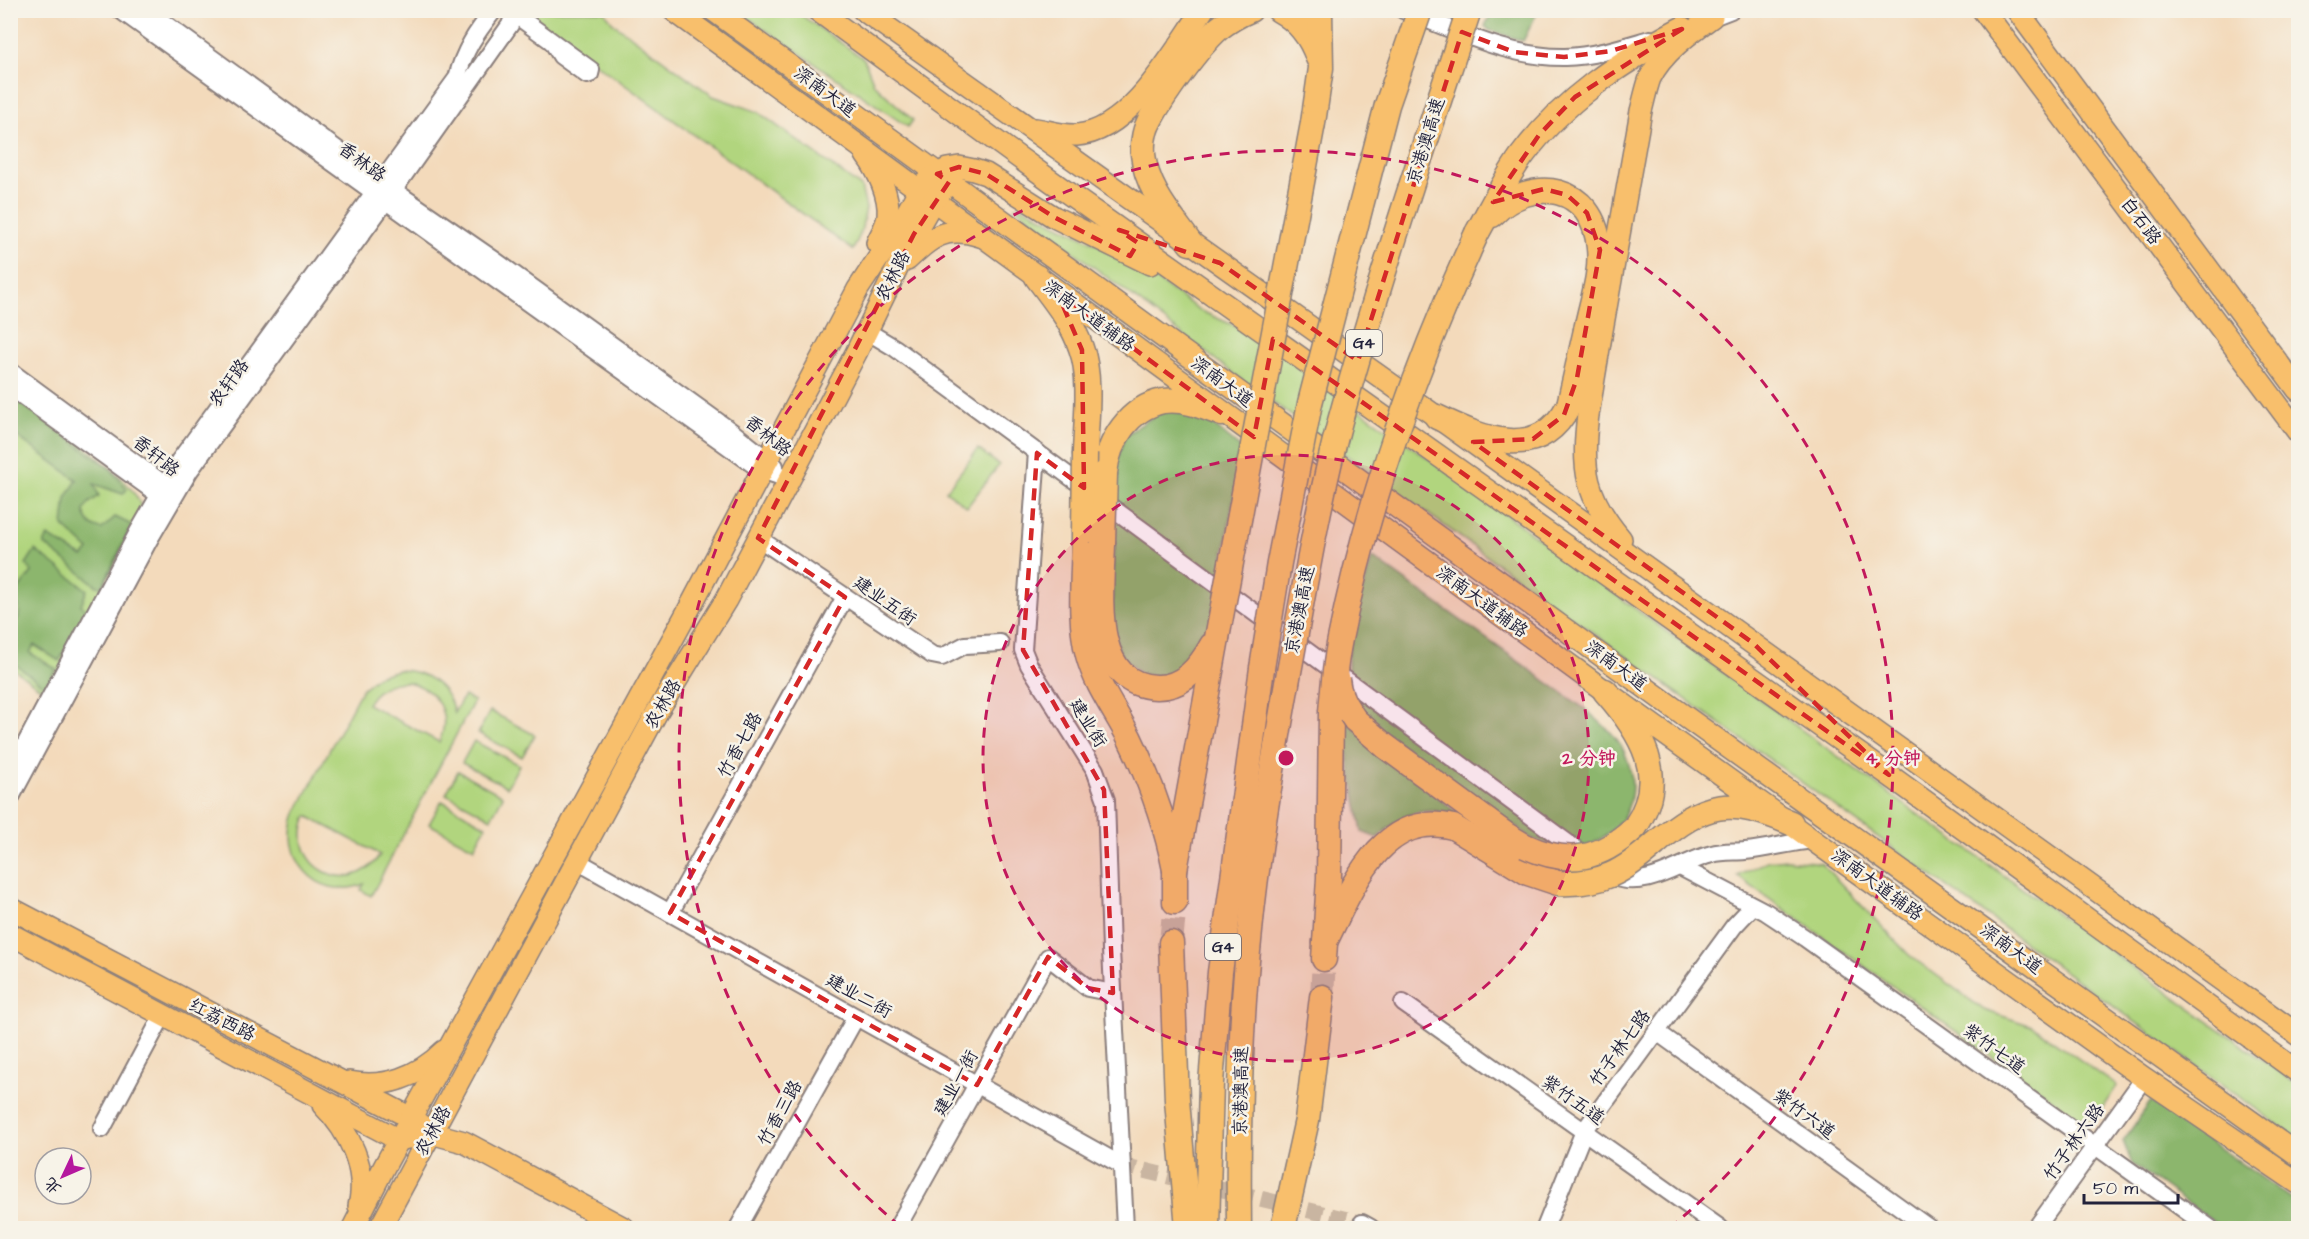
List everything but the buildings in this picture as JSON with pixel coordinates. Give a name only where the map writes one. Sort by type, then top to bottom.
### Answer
[{"type":"highway","points":[[1190,243],[1156,195],[1148,174],[1143,154],[1144,135],[1150,119],[1153,97],[1192,43],[1250,10]]},
{"type":"highway","points":[[1279,10],[1292,17],[1303,29],[1314,45],[1321,68]]},
{"type":"highway","points":[[1175,902],[1175,870],[1313,123],[1321,68],[1320,10]]},
{"type":"highway","name":"京港澳高速","points":[[1207,1228],[1211,1083],[1220,972],[1262,668],[1279,563],[1310,404],[1387,105],[1420,10]]},
{"type":"highway","name":"京港澳高速","points":[[1239,1228],[1241,1056],[1248,942],[1263,825],[1307,571],[1340,423],[1409,196],[1469,10]]},
{"type":"highway","points":[[1682,29],[1642,50],[1604,75],[1558,114],[1521,158],[1477,233],[1431,341],[1386,469],[1359,559],[1342,631],[1330,711],[1329,878],[1325,950],[1346,900],[1367,864],[1389,839],[1414,826],[1440,824],[1452,827],[1528,873],[1558,883],[1576,884],[1607,877],[1631,864],[1687,818],[1722,807],[1757,809],[1791,823]]},
{"type":"highway","points":[[1437,417],[1490,439],[1521,441],[1544,435],[1564,415],[1579,410],[1594,333],[1600,250],[1594,224],[1578,203],[1555,190],[1544,189],[1522,194],[1500,207],[1477,233]]},
{"type":"highway","points":[[1037,277],[1071,324],[1082,350],[1086,380],[1085,453],[1093,538],[1104,640],[1114,664],[1124,675],[1137,683],[1152,687],[1176,684],[1197,668],[1217,638]]},
{"type":"highway","points":[[1175,870],[1168,834],[1153,792],[1130,741],[1092,670],[1083,623],[1093,538],[1106,458],[1118,434],[1126,423],[1147,407],[1164,401],[1200,405],[1222,414]]},
{"type":"highway","points":[[1337,661],[1339,693],[1355,720],[1385,746],[1504,834],[1525,846],[1558,858],[1576,858],[1607,849],[1635,827],[1649,802],[1651,774],[1649,759],[1635,730],[1622,710],[1605,691]]},
{"type":"highway","points":[[1171,943],[1176,1100],[1188,1228]]},
{"type":"highway","points":[[1283,1228],[1307,1120],[1322,997]]},
{"type":"main road","name":"深南大道辅路","points":[[673,10],[1222,414],[1605,691],[2144,1078],[2298,1183]]},
{"type":"main road","points":[[704,10],[775,85]]},
{"type":"main road","name":"深南大道","points":[[713,10],[1690,720],[2298,1155]]},
{"type":"main road","points":[[817,10],[1119,230],[1888,775],[2298,1072]]},
{"type":"main road","points":[[844,10],[888,28]]},
{"type":"main road","points":[[863,10],[1649,568],[2298,1035]]},
{"type":"main road","points":[[1192,43],[1203,10]]},
{"type":"main road","name":"白石路","points":[[2017,10],[2298,390]]},
{"type":"main road","points":[[1594,333],[1641,111],[1651,78],[1682,40],[1722,14]]},
{"type":"main road","name":"白石路","points":[[1985,15],[2298,432]]},
{"type":"main road","points":[[1029,127],[1077,135],[1095,132],[1153,97]]},
{"type":"main road","points":[[855,143],[878,174],[888,206],[888,219],[858,290]]},
{"type":"main road","points":[[926,195],[959,167],[986,174],[1054,217],[1200,287]]},
{"type":"main road","name":"农林路","points":[[380,1228],[657,712],[726,600],[856,353],[898,268],[926,195]]},
{"type":"main road","name":"农林路","points":[[354,1226],[689,609],[858,290],[900,224],[926,195]]},
{"type":"main road","points":[[1119,230],[1170,249],[1220,263]]},
{"type":"main road","points":[[898,268],[932,237],[967,232],[984,238]]},
{"type":"main road","points":[[764,464],[786,449],[846,339],[853,333],[866,330]]},
{"type":"main road","points":[[1579,410],[1584,455],[1592,493],[1609,525],[1649,568]]},
{"type":"main road","points":[[1753,643],[1888,775]]},
{"type":"main road","points":[[1605,691],[1660,707],[1690,720]]},
{"type":"main road","points":[[10,897],[41,924]]},
{"type":"main road","name":"红荔西路","points":[[10,908],[411,1118],[432,1133],[464,1142],[624,1228]]},
{"type":"main road","name":"红荔西路","points":[[11,934],[399,1140],[432,1133]]},
{"type":"main road","points":[[327,1074],[365,1085],[389,1082],[416,1073],[441,1054],[454,1040]]},
{"type":"main road","points":[[304,1090],[339,1122],[349,1138],[362,1179],[361,1199],[354,1226]]},
{"type":"street","name":"香林路","points":[[120,10],[381,188],[494,259],[576,328],[614,352],[764,464],[789,479]]},
{"type":"street","name":"香林路","points":[[146,10],[381,188]]},
{"type":"street","points":[[1403,10],[1514,52],[1556,57],[1583,56],[1611,51],[1722,14]]},
{"type":"street","name":"农轩路","points":[[381,188],[505,14]]},
{"type":"street","name":"农轩路","points":[[10,799],[31,747],[166,492],[190,470],[457,78],[461,59],[467,47],[505,14]]},
{"type":"street","points":[[505,14],[553,42]]},
{"type":"street","points":[[866,330],[895,348],[1614,877],[1625,881],[1637,881],[1714,853],[1746,851],[1814,840]]},
{"type":"street","name":"香轩路","points":[[10,371],[166,492]]},
{"type":"street","name":"香轩路","points":[[10,387],[166,492]]},
{"type":"street","name":"建业街","points":[[1037,453],[1023,650],[1029,666],[1095,770],[1104,790],[1108,811],[1113,993],[1125,1228]]},
{"type":"street","name":"建业五街","points":[[758,538],[932,656],[942,657],[965,645],[1000,643]]},
{"type":"street","name":"竹香七路","points":[[670,913],[845,597]]},
{"type":"street","name":"农轩路","points":[[10,772],[31,747]]},
{"type":"street","name":"建业二街","points":[[577,861],[1121,1165]]},
{"type":"street","name":"紫竹七道","points":[[1680,867],[1766,912],[1805,938],[2210,1228]]},
{"type":"street","name":"竹子林七路","points":[[1545,1228],[1584,1131],[1739,920],[1753,906]]},
{"type":"street","name":"建业一街","points":[[897,1228],[1048,957],[1088,988],[1113,993]]},
{"type":"street","name":"紫竹五道","points":[[1403,1003],[1720,1228]]},
{"type":"street","points":[[102,1129],[163,1015]]},
{"type":"street","name":"竹香三路","points":[[738,1228],[856,1017]]},
{"type":"street","name":"紫竹六道","points":[[1657,1032],[1929,1228]]},
{"type":"street","name":"竹子林六路","points":[[2036,1228],[2144,1078]]},
{"type":"highlighted area","points":[[1682,29],[1575,97],[1539,135],[1493,202],[1544,189],[1567,195],[1587,213],[1600,250],[1577,378],[1564,415],[1533,439],[1473,442],[1753,643],[1889,775],[1273,339],[1254,437],[1057,292],[1082,350],[1084,488],[1037,453],[1023,650],[1104,790],[1113,993],[1088,988],[1048,957],[977,1085],[670,913],[845,597],[758,538],[914,234],[949,182],[937,174],[959,167],[986,174],[1054,217],[1130,256],[1138,243],[1119,230],[1220,263],[1358,361],[1462,32],[1514,52],[1564,57],[1611,51]]},
{"type":"green space","points":[[1492,10],[1538,11],[1523,41],[1489,30],[1485,26]]},
{"type":"green space","points":[[523,11],[604,11],[613,23],[713,96],[758,112],[861,187],[866,208],[861,232],[853,250]]},
{"type":"green space","points":[[738,11],[795,11],[864,59],[874,84],[913,120],[908,127]]},
{"type":"green space","points":[[1020,206],[1123,257],[1201,311],[1251,333],[1453,476],[1891,795],[2298,1085],[2298,1139],[1250,386],[1015,207]]},
{"type":"green space","points":[[10,393],[102,461],[133,491],[140,504],[135,526],[47,693],[11,667]]},
{"type":"green space","points":[[10,396],[112,470],[127,489],[123,494],[94,484],[99,496],[88,504],[84,511],[90,523],[98,528],[102,529],[115,517],[132,525],[102,587],[97,586],[44,544],[48,536],[83,557],[89,550],[63,526],[66,498],[77,480],[11,432]]},
{"type":"green space","points":[[1168,407],[1206,419],[1242,449],[1210,639],[1172,677],[1142,675],[1121,657],[1112,628],[1114,472],[1125,435]]},
{"type":"green space","points":[[978,449],[999,465],[967,507],[946,491]]},
{"type":"green space","points":[[35,550],[87,590],[81,605],[88,611],[59,661],[34,645],[30,653],[56,669],[45,687],[11,661],[11,625],[17,620],[19,606],[11,599],[32,572],[26,564]]},
{"type":"green space","points":[[1372,557],[1585,709],[1616,738],[1628,760],[1632,793],[1625,814],[1610,832],[1593,844],[1579,847],[1559,846],[1532,839],[1377,727],[1353,693],[1348,666],[1351,635]]},
{"type":"green space","points":[[398,670],[426,676],[447,694],[454,713],[464,696],[474,701],[371,896],[361,890],[364,884],[347,888],[331,887],[305,872],[297,859],[292,828],[297,811],[362,689],[378,676]],"holes":[[[407,682],[426,690],[439,704],[444,722],[439,742],[367,704],[384,687]],[[307,816],[379,854],[380,855],[367,869],[353,875],[338,876],[324,872],[305,850],[303,834]]]},
{"type":"green space","points":[[490,711],[535,735],[522,757],[478,733]]},
{"type":"green space","points":[[1340,716],[1462,817],[1426,811],[1407,817],[1377,838],[1362,832]]},
{"type":"green space","points":[[474,741],[519,765],[507,787],[462,763]]},
{"type":"green space","points":[[458,771],[503,796],[491,818],[446,794]]},
{"type":"green space","points":[[442,801],[486,826],[474,848],[429,824]]},
{"type":"green space","points":[[1787,859],[1821,863],[1909,955],[1984,1010],[2032,1026],[2117,1086],[2095,1119],[2078,1118],[1737,876],[1767,861]]},
{"type":"green space","points":[[2151,1101],[2298,1203],[2298,1228],[2222,1228],[2132,1164],[2123,1141]]},
{"type":"tunnel","points":[[1171,943],[1175,902]]},
{"type":"tunnel","points":[[1322,997],[1324,959]]},
{"type":"tunnel","points":[[1121,1165],[1362,1223]]}]
